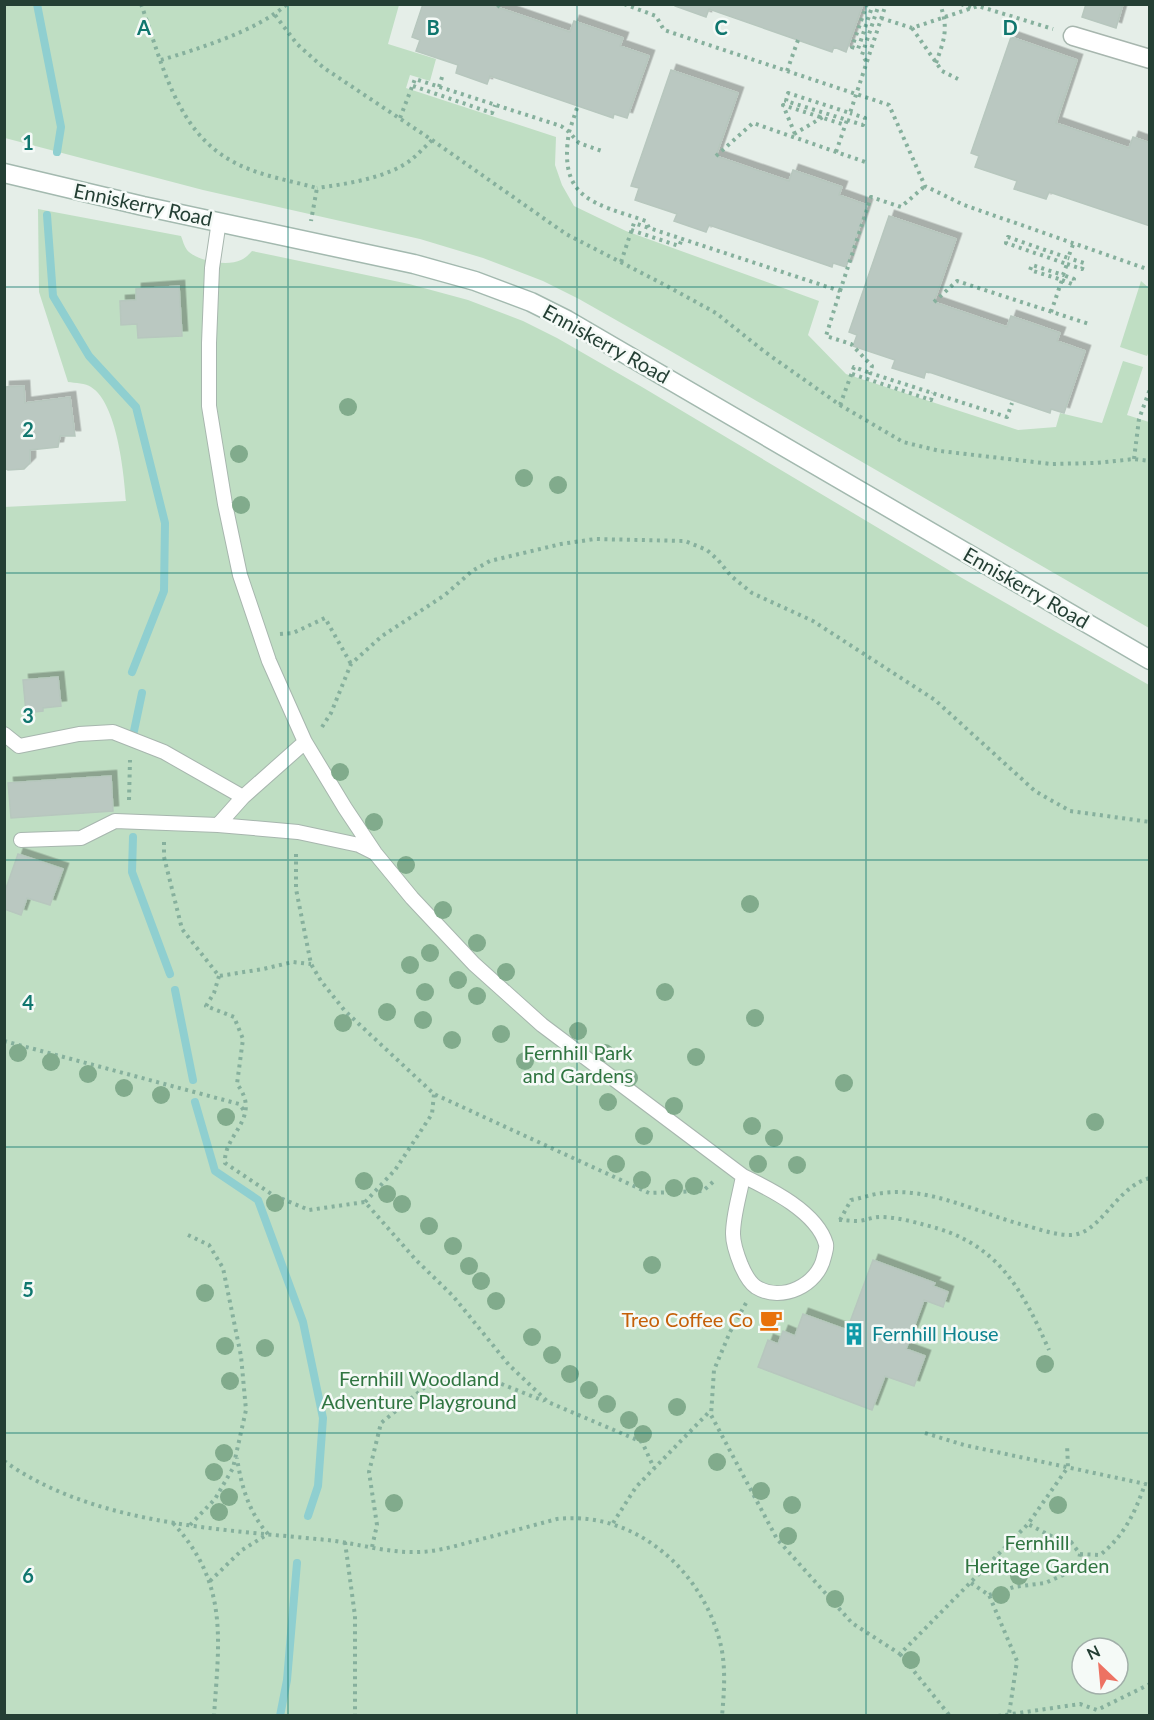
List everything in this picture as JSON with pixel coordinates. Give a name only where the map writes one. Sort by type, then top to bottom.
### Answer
[{"type":"main road","points":[[1073,36],[1148,66]]},
{"type":"main road","name":"Enniskerry Road","points":[[4,173],[414,264],[476,281],[531,302],[567,320],[1149,660]]},
{"type":"lane","points":[[219,222],[212,268],[209,406],[225,504],[240,575],[269,661],[305,742],[375,853],[438,926],[504,993],[573,1049],[743,1176],[772,1191],[807,1216],[820,1231],[827,1246],[822,1267],[810,1282],[791,1291],[771,1293],[755,1286],[744,1271],[737,1254],[733,1234],[743,1176]]},
{"type":"lane","points":[[4,734],[20,746],[79,734],[112,732],[164,752],[243,797]]},
{"type":"lane","points":[[218,825],[243,797],[305,742]]},
{"type":"lane","points":[[21,840],[81,838],[116,821],[218,825],[298,832],[359,845],[375,853]]},
{"type":"path","points":[[141,4],[176,100],[196,130],[215,150],[230,160],[252,170],[317,188],[347,183],[388,171],[409,161],[432,141]]},
{"type":"path","points":[[161,60],[199,49],[275,15],[287,4]]},
{"type":"path","points":[[624,4],[656,16],[664,30],[889,105],[925,186],[964,205],[1149,269]]},
{"type":"path","points":[[867,4],[852,47],[858,49],[873,4]]},
{"type":"path","points":[[867,62],[862,55],[879,4]]},
{"type":"path","points":[[850,113],[886,4]]},
{"type":"path","points":[[936,63],[946,32],[945,17],[940,4]]},
{"type":"path","points":[[961,4],[971,8]]},
{"type":"path","points":[[881,18],[912,28],[978,6],[1073,36]]},
{"type":"path","points":[[275,15],[297,44],[324,68],[566,234],[716,313],[765,352],[840,405],[903,442],[940,451],[1051,464],[1134,459],[1149,461]]},
{"type":"path","points":[[912,28],[942,71],[958,79]]},
{"type":"path","points":[[786,71],[798,40]]},
{"type":"path","points":[[439,87],[442,77]]},
{"type":"path","points":[[400,118],[415,80],[561,126],[579,143],[602,151]]},
{"type":"path","points":[[413,86],[492,113],[495,105]]},
{"type":"path","points":[[793,135],[783,105],[822,117],[846,122],[863,125],[865,118],[788,93],[786,101],[846,122]]},
{"type":"path","points":[[577,108],[566,147],[567,170],[573,183],[581,194],[595,204],[646,221],[649,228]]},
{"type":"path","points":[[793,135],[828,114]]},
{"type":"path","points":[[836,152],[846,122]]},
{"type":"path","points":[[716,156],[753,123],[793,135],[868,163]]},
{"type":"path","points":[[870,373],[872,366],[851,344],[826,336],[871,197],[901,207],[925,186]]},
{"type":"path","points":[[307,240],[317,188]]},
{"type":"path","points":[[621,262],[634,223],[840,291]]},
{"type":"path","points":[[631,230],[679,246],[682,239]]},
{"type":"path","points":[[1008,237],[1084,263],[1082,269],[1067,264],[1006,243],[1008,237]]},
{"type":"path","points":[[1068,258],[1074,242]]},
{"type":"path","points":[[1051,312],[1067,264]]},
{"type":"path","points":[[1032,265],[1062,278],[1030,270],[1032,265]]},
{"type":"path","points":[[934,302],[957,281],[1089,324]]},
{"type":"path","points":[[840,405],[854,367],[1007,417],[1012,403]]},
{"type":"path","points":[[852,374],[931,400],[933,393]]},
{"type":"path","points":[[1134,459],[1139,419],[1149,389]]},
{"type":"path","points":[[305,742],[332,713],[351,664],[382,636],[445,595],[472,572],[490,561],[561,544],[595,539],[685,541],[707,550],[731,576],[752,593],[813,621],[935,700],[1035,791],[1051,801],[1070,811],[1149,822]]},
{"type":"path","points":[[261,637],[293,633],[325,618],[351,664]]},
{"type":"path","points":[[129,822],[130,738]]},
{"type":"path","points":[[163,823],[164,857],[182,929],[219,976]]},
{"type":"path","points":[[298,832],[296,889],[311,964],[321,981],[345,1011],[434,1094],[649,1193],[703,1191],[731,1166]]},
{"type":"path","points":[[219,976],[293,962],[311,964]]},
{"type":"path","points":[[219,976],[214,993],[206,1006],[234,1017],[243,1039],[237,1084],[243,1092],[246,1114],[224,1153],[225,1164],[273,1195],[309,1210],[365,1202],[395,1170],[432,1114],[434,1094]]},
{"type":"path","points":[[4,1041],[239,1104],[246,1114]]},
{"type":"path","points":[[840,1220],[851,1200],[882,1192],[910,1193],[935,1197],[1051,1232],[1071,1235],[1086,1231],[1128,1188],[1149,1178]]},
{"type":"path","points":[[365,1202],[416,1260],[453,1296],[509,1365],[548,1402]]},
{"type":"path","points":[[820,1231],[840,1220],[859,1221],[879,1217],[935,1227],[964,1237],[987,1253],[1010,1278],[1031,1309],[1049,1350]]},
{"type":"path","points":[[188,1235],[209,1245],[223,1268],[241,1356],[246,1410],[233,1468],[214,1499],[189,1525]]},
{"type":"path","points":[[755,1286],[730,1332],[714,1370],[711,1414],[777,1539],[852,1623],[900,1654],[950,1716]]},
{"type":"path","points":[[372,1546],[377,1525],[369,1472],[381,1423],[424,1388],[479,1375],[642,1442],[654,1468]]},
{"type":"path","points":[[613,1523],[636,1487],[711,1410]]},
{"type":"path","points":[[924,1433],[1147,1485],[1128,1527],[1100,1556],[1080,1554],[1071,1542],[1053,1537],[1028,1524]]},
{"type":"path","points":[[900,1654],[1028,1524],[1068,1467],[1067,1444]]},
{"type":"path","points":[[237,1457],[240,1478],[256,1521],[268,1534]]},
{"type":"path","points":[[4,1461],[20,1472],[70,1496],[104,1507],[189,1525],[416,1552],[438,1550],[557,1519],[577,1517],[613,1523],[635,1533],[668,1555],[682,1570],[705,1606],[721,1646],[724,1669],[722,1716]]},
{"type":"path","points":[[172,1522],[192,1546],[210,1581],[217,1610],[219,1637],[214,1716]]},
{"type":"path","points":[[210,1581],[242,1550],[268,1534]]},
{"type":"path","points":[[345,1542],[355,1616],[355,1716]]},
{"type":"path","points":[[989,1595],[1014,1587],[1045,1583],[1077,1569],[1080,1554]]},
{"type":"path","points":[[970,1583],[989,1595],[1017,1661],[1008,1714]]},
{"type":"path","points":[[998,1716],[1080,1704],[1096,1710],[1149,1684]]},
{"type":"green space","points":[[4,5],[399,5],[388,44],[436,59],[430,81],[410,75],[406,88],[556,137],[555,165],[562,185],[574,206],[626,231],[819,301],[808,335],[846,374],[1018,430],[1056,427],[1060,413],[1102,423],[1123,361],[1143,367],[1127,415],[1149,422],[1149,628],[667,349],[543,281],[483,258],[420,239],[203,190],[5,138]]},
{"type":"green space","name":"Fernhill Park and Gardens","points":[[38,209],[181,236],[186,248],[192,254],[212,262],[235,262],[252,251],[409,284],[468,300],[523,321],[557,338],[962,578],[1149,685],[1149,1715],[5,1715],[4,507],[126,501],[118,440],[107,408],[100,395],[91,387],[68,382],[39,292]]},
{"type":"green space","points":[[1141,281],[1149,288],[1150,349],[1147,356],[1120,347]]},
{"type":"building","points":[[423,4],[498,4],[497,7],[570,32],[574,21],[623,38],[620,46],[649,56],[627,118],[614,114],[613,118],[490,76],[487,84],[456,73],[458,65],[416,51],[420,40],[412,37]]},
{"type":"building","points":[[675,4],[863,4],[846,52],[834,47],[832,52],[709,9],[706,17],[675,6]]},
{"type":"building","points":[[1086,4],[1123,4],[1116,28],[1082,17]]},
{"type":"building","points":[[1011,37],[1077,60],[1056,123],[1129,148],[1133,137],[1150,143],[1150,226],[1049,192],[1046,199],[1014,189],[1017,181],[975,167],[979,156],[971,153]]},
{"type":"building","points":[[671,70],[738,93],[716,156],[789,181],[793,170],[842,187],[839,195],[867,205],[846,267],[833,263],[832,267],[709,225],[706,232],[674,221],[677,214],[635,200],[639,188],[631,186]]},
{"type":"building","points":[[889,216],[956,239],[934,302],[1007,327],[1011,316],[1060,333],[1057,341],[1085,351],[1064,413],[1051,409],[1050,413],[926,371],[924,378],[892,368],[895,360],[853,346],[857,335],[849,332]]},
{"type":"building","points":[[179,286],[182,336],[138,338],[137,324],[121,325],[120,301],[136,300],[136,289]]},
{"type":"building","points":[[24,386],[25,403],[70,397],[75,436],[60,436],[58,447],[30,450],[30,463],[24,469],[8,470],[4,468],[4,387]]},
{"type":"building","points":[[58,677],[61,706],[26,713],[23,680]]},
{"type":"building","points":[[111,776],[113,811],[11,818],[8,783]]},
{"type":"building","points":[[18,854],[63,869],[50,905],[27,898],[21,915],[4,909],[4,894]]},
{"type":"building","name":"Fernhill House","points":[[873,1260],[935,1283],[933,1286],[948,1292],[943,1307],[924,1300],[906,1349],[925,1356],[914,1386],[885,1376],[872,1410],[758,1367],[768,1340],[778,1344],[783,1331],[795,1336],[803,1314],[847,1330]]},
{"type":"waterway","points":[[37,4],[61,127],[57,152]]},
{"type":"waterway","points":[[47,215],[53,296],[89,356],[136,407],[165,523],[164,591],[132,672]]},
{"type":"waterway","points":[[134,731],[142,693]]},
{"type":"waterway","points":[[133,837],[132,872],[170,974]]},
{"type":"waterway","points":[[175,990],[193,1080]]},
{"type":"waterway","points":[[195,1102],[215,1171],[258,1200],[303,1322],[323,1418],[318,1486],[308,1516]]},
{"type":"waterway","points":[[280,1716],[287,1680],[297,1563]]},
{"type":"place","name":"Treo Coffee Co","points":[[771,1320]]},
{"type":"place","name":"Fernhill House","points":[[854,1334]]},
{"type":"park label","name":"Fernhill Woodland Adventure Playground","points":[[419,1390]]},
{"type":"park label","name":"Fernhill Heritage Garden","points":[[1037,1554]]}]
